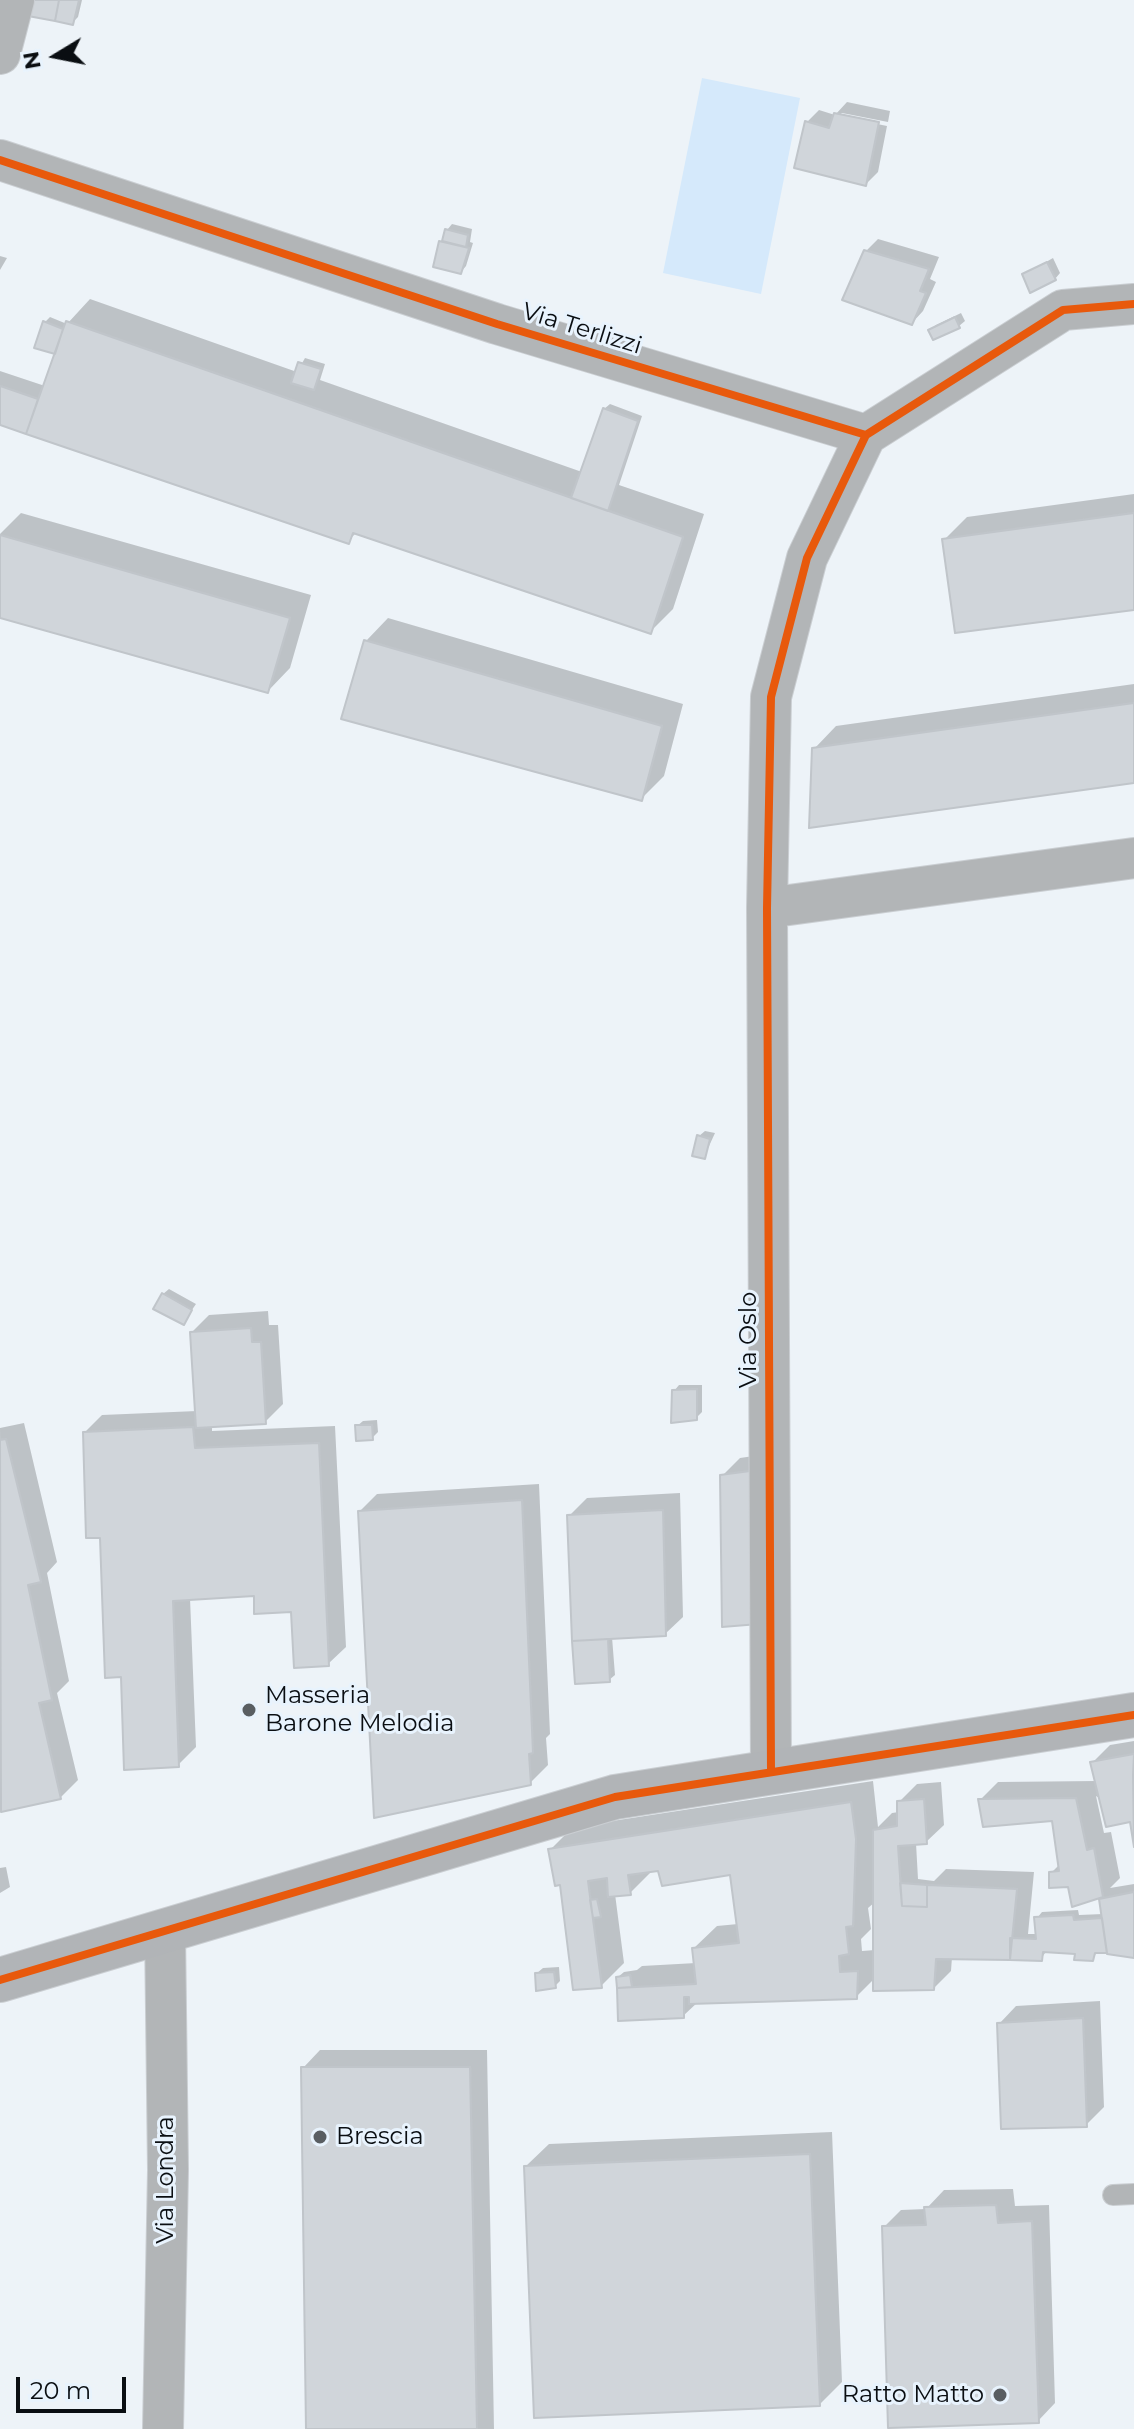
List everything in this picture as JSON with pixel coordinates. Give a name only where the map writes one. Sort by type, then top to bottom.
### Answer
[{"type":"street","points":[[0,54],[14,0]]},
{"type":"street","name":"Via Terlizzi","points":[[0,160],[497,324],[866,435]]},
{"type":"street","points":[[866,435],[1063,310],[1134,304]]},
{"type":"street","name":"Via Oslo","points":[[771,1772],[767,908],[771,697],[807,558],[866,435]]},
{"type":"street","points":[[767,908],[1134,858]]},
{"type":"street","points":[[0,1980],[615,1797],[1134,1715]]},
{"type":"street","name":"Via Londra","points":[[163,2429],[168,2170],[165,1931]]},
{"type":"lane","points":[[1113,2195],[1134,2194]]},
{"type":"shaded area","points":[[702,78],[800,98],[761,294],[663,273]]},
{"type":"building","points":[[31,0],[59,0],[55,21],[28,16]]},
{"type":"building","points":[[59,0],[79,0],[73,25],[55,21]]},
{"type":"building","points":[[834,113],[879,122],[866,186],[794,168],[805,121],[829,128]]},
{"type":"building","points":[[445,229],[468,235],[466,247],[442,241]]},
{"type":"building","points":[[439,241],[469,248],[461,274],[433,267]]},
{"type":"building","points":[[864,250],[929,269],[920,291],[926,293],[912,325],[842,300]]},
{"type":"building","points":[[1047,262],[1056,280],[1030,293],[1022,274]]},
{"type":"building","points":[[955,317],[960,328],[933,340],[928,330]]},
{"type":"building","points":[[43,321],[63,329],[55,354],[34,348]]},
{"type":"building","points":[[66,321],[683,537],[651,634],[353,533],[349,544],[26,434]]},
{"type":"building","points":[[298,362],[321,369],[314,390],[291,383]]},
{"type":"building","points":[[0,386],[38,399],[26,434],[0,425]]},
{"type":"building","points":[[603,408],[638,421],[608,511],[571,498]]},
{"type":"building","points":[[1134,513],[1134,610],[955,633],[942,539]]},
{"type":"building","points":[[0,535],[290,618],[268,693],[0,618]]},
{"type":"building","points":[[364,640],[662,726],[642,801],[341,719]]},
{"type":"building","points":[[1134,703],[1134,783],[809,828],[812,748]]},
{"type":"building","points":[[697,1135],[710,1139],[705,1159],[692,1156]]},
{"type":"building","points":[[162,1293],[192,1310],[184,1325],[153,1309]]},
{"type":"building","points":[[251,1328],[252,1342],[261,1342],[266,1424],[196,1428],[190,1332]]},
{"type":"building","points":[[697,1389],[697,1420],[671,1423],[672,1390]]},
{"type":"building","points":[[355,1425],[372,1425],[373,1440],[356,1441]]},
{"type":"building","points":[[193,1427],[195,1448],[319,1443],[329,1666],[294,1668],[291,1612],[254,1614],[254,1596],[173,1601],[179,1767],[124,1770],[121,1677],[105,1678],[100,1538],[86,1538],[83,1432]]},
{"type":"building","points":[[6,1439],[41,1582],[28,1585],[52,1700],[39,1703],[61,1799],[1,1812],[0,1440]]},
{"type":"building","points":[[758,1470],[759,1624],[722,1627],[720,1475]]},
{"type":"building","points":[[522,1500],[533,1753],[529,1754],[531,1785],[374,1818],[358,1511]]},
{"type":"building","points":[[663,1510],[666,1636],[572,1641],[567,1515]]},
{"type":"building","points":[[608,1639],[610,1682],[575,1684],[572,1641]]},
{"type":"building","points":[[1134,1754],[1134,1847],[1130,1822],[1106,1827],[1090,1762]]},
{"type":"building","points":[[1076,1798],[1087,1850],[1094,1848],[1103,1897],[1072,1907],[1068,1887],[1049,1888],[1049,1872],[1059,1871],[1052,1821],[983,1827],[978,1799]]},
{"type":"building","points":[[924,1799],[927,1844],[898,1846],[902,1906],[927,1907],[927,1885],[1017,1889],[1010,1960],[936,1959],[934,1990],[873,1991],[873,1830],[897,1826],[897,1801]]},
{"type":"building","points":[[851,1802],[856,1839],[853,1926],[846,1927],[849,1954],[839,1956],[840,1972],[858,1971],[857,1999],[689,2004],[689,1997],[684,1997],[684,2018],[618,2021],[617,1988],[696,1984],[692,1948],[739,1943],[730,1875],[662,1886],[658,1871],[628,1875],[631,1895],[608,1897],[607,1878],[588,1881],[602,1988],[573,1990],[560,1885],[555,1886],[548,1849]]},
{"type":"building","points":[[900,1883],[927,1885],[927,1907],[902,1906]]},
{"type":"building","points":[[1134,1892],[1134,1958],[1107,1954],[1099,1899]]},
{"type":"building","points":[[597,1899],[601,1917],[593,1918],[590,1900]]},
{"type":"building","points":[[1073,1915],[1074,1920],[1102,1918],[1107,1953],[1095,1953],[1093,1961],[1074,1960],[1075,1954],[1043,1952],[1042,1961],[1010,1960],[1010,1938],[1036,1939],[1034,1917]]},
{"type":"building","points":[[554,1972],[556,1988],[536,1991],[535,1973]]},
{"type":"building","points":[[630,1975],[632,1987],[617,1988],[616,1977]]},
{"type":"building","points":[[1083,2018],[1087,2127],[1001,2129],[997,2023]]},
{"type":"building","points":[[301,2067],[470,2067],[477,2429],[306,2429]]},
{"type":"building","points":[[810,2154],[820,2406],[534,2418],[524,2166]]},
{"type":"building","points":[[996,2205],[998,2223],[1032,2221],[1039,2423],[888,2428],[882,2226],[926,2225],[924,2207]]},
{"type":"cycle path","points":[[0,160],[497,324],[866,435],[1063,310],[1134,304]]},
{"type":"cycle path","points":[[771,1772],[767,908],[771,697],[807,558],[866,435]]},
{"type":"cycle path","points":[[0,1980],[615,1797],[1134,1715]]},
{"type":"place","name":"Masseria Barone Melodia","points":[[249,1710]]},
{"type":"place","name":"Brescia","points":[[320,2137]]},
{"type":"place","name":"Ratto Matto","points":[[1000,2395]]}]
